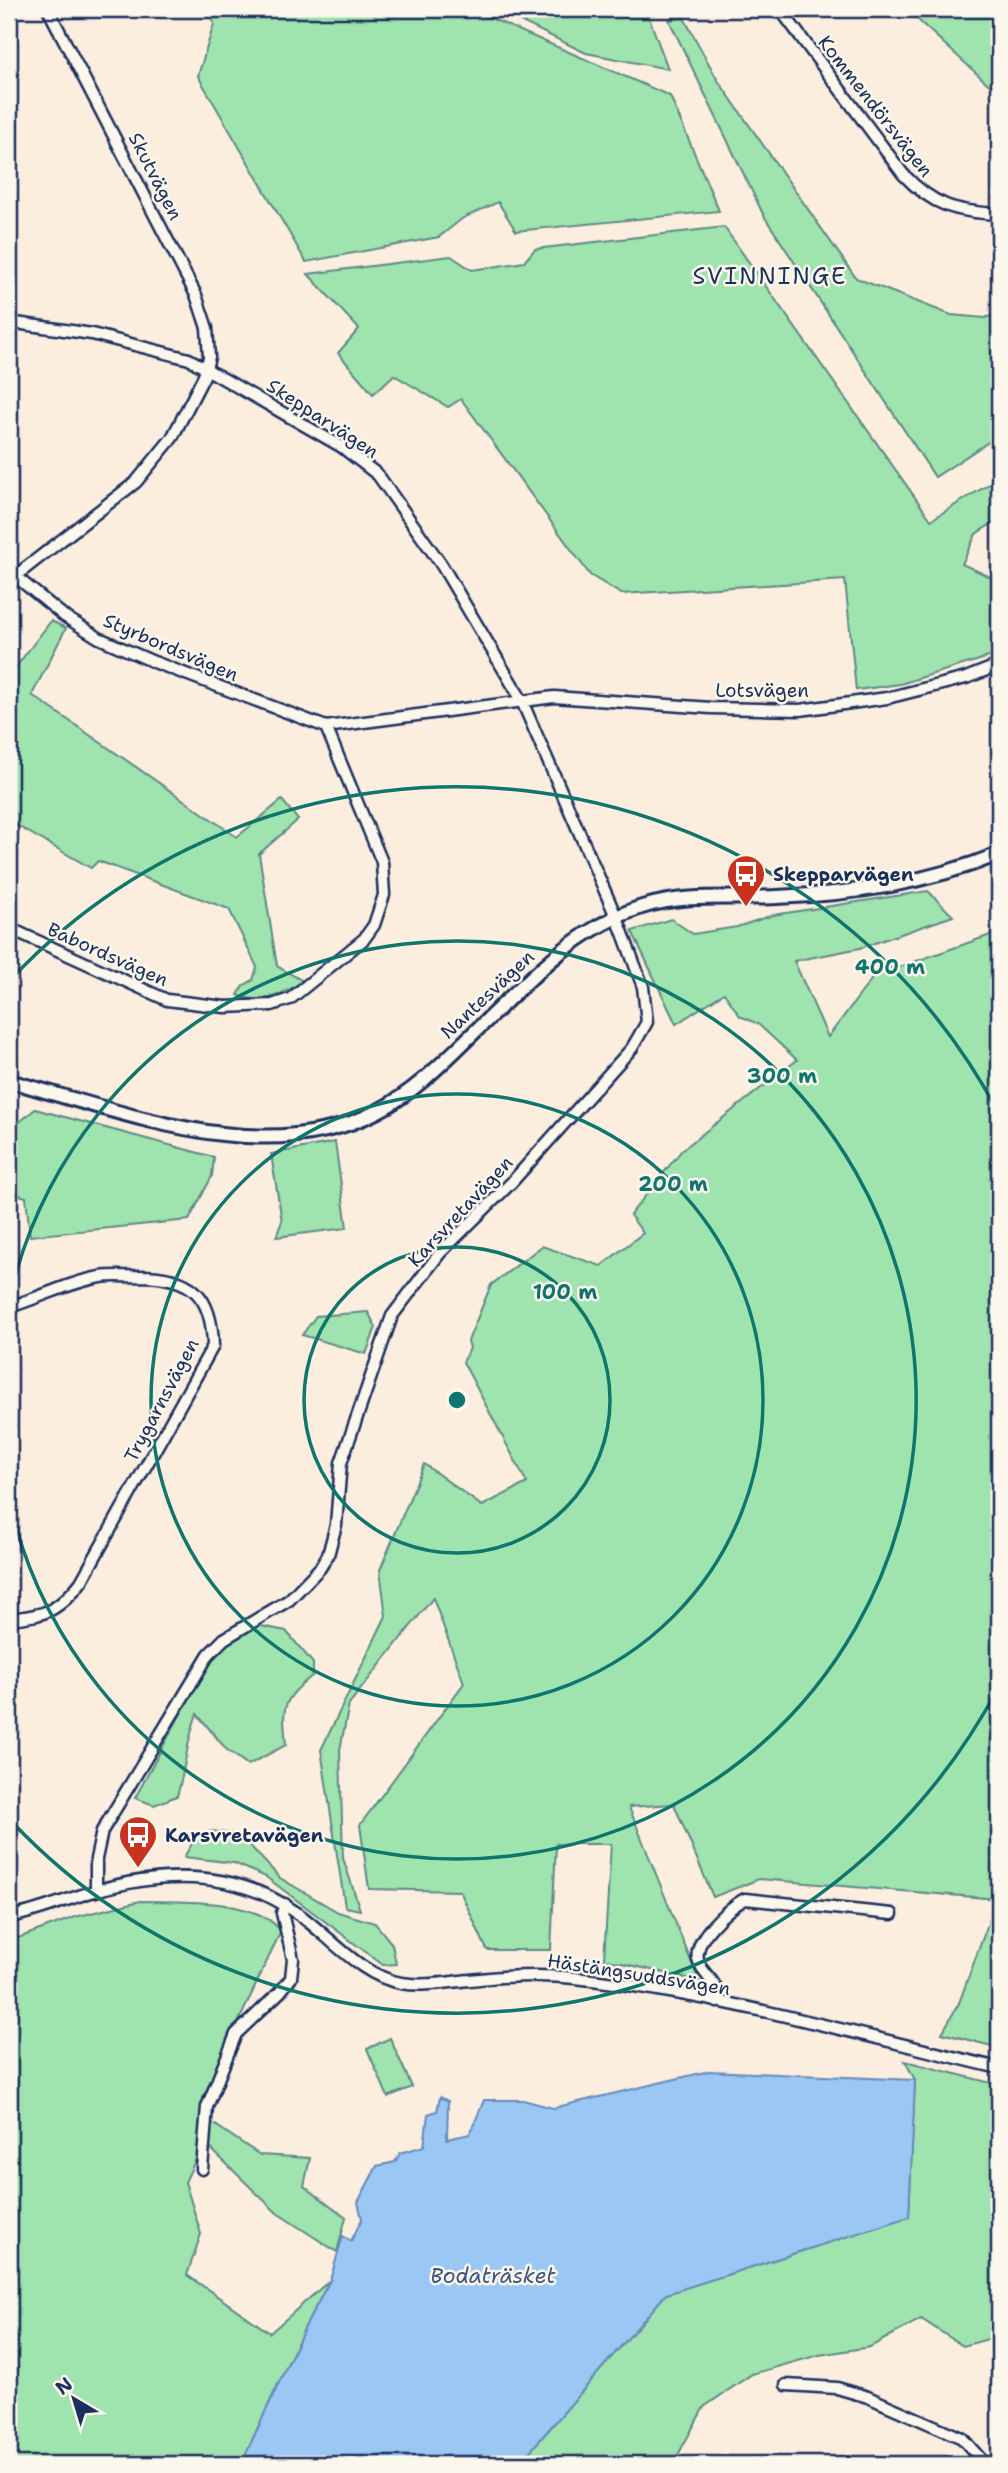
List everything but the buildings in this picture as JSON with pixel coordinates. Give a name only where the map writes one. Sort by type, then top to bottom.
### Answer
[{"type":"street","name":"Skutvägen","points":[[48,9],[196,295],[207,328],[207,367]]},
{"type":"street","name":"Kommendörsvägen","points":[[780,9],[903,174],[922,194],[960,210],[999,214]]},
{"type":"street","name":"Skepparvägen","points":[[9,322],[92,334],[178,355],[207,367],[342,447],[378,475],[441,564],[520,699],[616,917]]},
{"type":"street","points":[[12,578],[145,472],[172,438],[207,367]]},
{"type":"street","name":"Styrbordsvägen","points":[[12,578],[99,638],[154,662],[326,727]]},
{"type":"street","name":"Lotsvägen","points":[[326,727],[520,699],[582,696],[711,708],[800,710],[887,698],[965,678],[999,665]]},
{"type":"street","name":"Babordsvägen","points":[[9,928],[167,1000],[225,1007],[272,1005],[290,999],[364,939],[374,925],[384,895],[382,862],[326,727]]},
{"type":"street","name":"Nantesvägen","points":[[9,1081],[211,1132],[255,1138],[313,1134],[350,1123],[377,1111],[420,1083],[559,952],[586,932],[616,917],[657,903],[689,898],[832,895],[884,888],[920,881],[999,853]]},
{"type":"street","name":"Karsvretavägen","points":[[96,1891],[96,1859],[102,1831],[209,1654],[224,1639],[289,1600],[328,1555],[336,1525],[341,1463],[392,1316],[440,1252],[511,1183],[632,1048],[647,1022],[643,987],[616,917]]},
{"type":"street","name":"Trygarnsvägen","points":[[9,1307],[103,1277],[178,1280],[196,1291],[207,1306],[213,1325],[213,1346],[81,1582],[63,1603],[45,1615],[9,1619]]},
{"type":"street","name":"Hästängsuddsvägen","points":[[9,1917],[96,1891],[148,1880],[205,1878],[254,1888],[285,1905],[368,1970],[400,1983],[429,1984],[548,1975],[717,2002],[999,2068]]},
{"type":"street","points":[[717,2002],[717,1988],[701,1967],[699,1954],[703,1941],[720,1916],[744,1899],[892,1914]]},
{"type":"street","points":[[202,2169],[207,2107],[233,2041],[242,2026],[280,1992],[291,1978],[294,1964],[282,1913],[285,1905]]},
{"type":"street","points":[[786,2385],[838,2388],[868,2398],[962,2438],[985,2464]]},
{"type":"green space","points":[[210,9],[470,9],[670,96],[719,211],[516,231],[498,202],[463,218],[439,237],[306,262],[198,76],[214,24]]},
{"type":"green space","points":[[495,9],[648,9],[668,69],[586,53]]},
{"type":"green space","points":[[906,9],[999,9],[999,88],[988,84]]},
{"type":"green space","points":[[684,18],[717,79],[856,278],[951,315],[985,318],[999,313],[999,435],[935,477],[764,216],[669,20]]},
{"type":"green space","points":[[724,227],[931,520],[999,478],[999,519],[976,534],[962,564],[999,581],[999,654],[900,684],[856,690],[845,580],[621,594],[590,575],[461,399],[448,407],[394,375],[373,394],[338,353],[359,329],[308,274],[451,256],[472,270],[524,262],[535,249]]},
{"type":"green space","points":[[51,621],[66,628],[32,695],[237,837],[282,800],[298,820],[259,854],[277,966],[303,981],[280,994],[263,999],[238,995],[243,986],[253,980],[257,967],[229,909],[98,861],[91,868],[9,821],[9,676]]},
{"type":"green space","points":[[928,891],[953,916],[860,948],[794,961],[828,1037],[874,976],[999,932],[999,2048],[942,2033],[959,2003],[997,1899],[759,1879],[713,1897],[674,1804],[629,1807],[699,1981],[604,1959],[611,1844],[556,1844],[551,1950],[487,1950],[460,1891],[369,1889],[360,1825],[464,1683],[433,1598],[349,1704],[340,1750],[343,1858],[360,1910],[345,1907],[321,1750],[386,1616],[380,1570],[424,1464],[482,1506],[527,1483],[463,1362],[470,1348],[468,1341],[491,1285],[542,1246],[601,1266],[643,1233],[630,1215],[682,1150],[797,1060],[758,1024],[740,1016],[724,993],[676,1024],[632,931],[671,919],[693,934],[737,927],[773,915]]},
{"type":"green space","points":[[35,1109],[214,1157],[212,1176],[189,1220],[30,1236],[26,1197],[9,1192],[9,1131]]},
{"type":"green space","points":[[335,1142],[347,1228],[276,1237],[282,1221],[271,1154]]},
{"type":"green space","points":[[368,1312],[376,1327],[366,1354],[302,1335],[316,1316]]},
{"type":"green space","points":[[256,1625],[286,1631],[313,1663],[313,1675],[295,1691],[286,1705],[286,1745],[248,1765],[226,1749],[197,1714],[177,1796],[154,1805],[135,1798],[206,1667],[228,1642]]},
{"type":"green space","points":[[212,1831],[240,1835],[280,1878],[338,1912],[375,1923],[392,1944],[396,1964],[383,1965],[266,1877],[234,1863],[184,1857],[196,1837]]},
{"type":"green space","points":[[140,1901],[195,1902],[235,1907],[269,1920],[281,1931],[203,2098],[208,2120],[260,2155],[310,2158],[304,2186],[346,2217],[337,2252],[277,2213],[204,2142],[185,2182],[201,2234],[187,2275],[270,2333],[330,2280],[241,2464],[9,2464],[9,1954],[15,1939],[75,1917]]},
{"type":"green space","points":[[390,2038],[412,2087],[388,2097],[367,2049]]},
{"type":"green space","points":[[905,2061],[999,2085],[999,2336],[963,2346],[921,2319],[870,2347],[819,2355],[752,2374],[704,2407],[673,2464],[519,2464],[666,2294],[909,2217],[915,2080]]},
{"type":"water","name":"Bodaträsket","points":[[709,2071],[915,2080],[909,2217],[666,2294],[519,2464],[241,2464],[330,2280],[343,2236],[351,2241],[362,2219],[358,2202],[377,2166],[395,2162],[400,2153],[424,2146],[428,2114],[437,2111],[440,2097],[448,2101],[447,2139],[470,2134],[484,2100],[523,2100],[553,2108]]},
{"type":"place","name":"Skepparvägen","points":[[746,908]]},
{"type":"place","name":"Karsvretavägen","points":[[138,1869]]},
{"type":"district","name":"SVINNINGE","points":[[770,276]]}]
